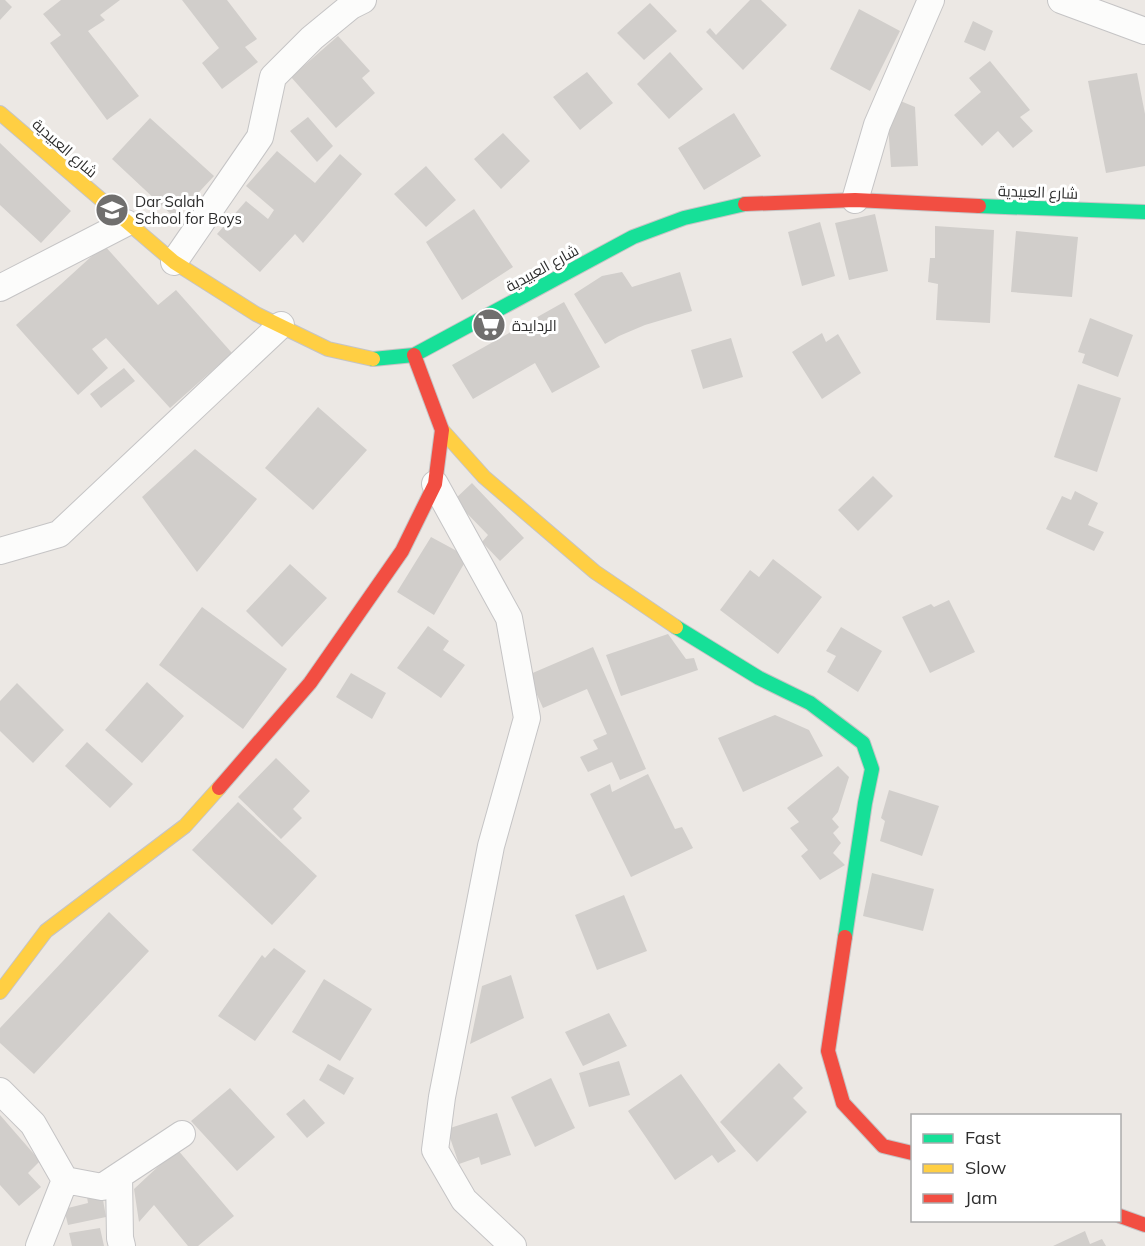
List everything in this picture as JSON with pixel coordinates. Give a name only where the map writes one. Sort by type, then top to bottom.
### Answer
[{"type":"street","points":[[174,262],[260,137],[273,77],[312,38],[351,6],[363,0]]},
{"type":"street","points":[[855,200],[877,125],[931,0]]},
{"type":"street","points":[[1061,0],[1145,31]]},
{"type":"street","name":"شارع العبيدية","points":[[0,113],[174,262],[256,314],[280,326],[328,349],[371,359],[414,355],[633,237],[684,219],[752,202],[855,200],[1046,210],[1145,212]]},
{"type":"street","points":[[0,288],[126,223]]},
{"type":"street","points":[[0,551],[59,534],[280,326]]},
{"type":"street","points":[[414,355],[442,430],[484,477],[595,572],[646,608],[759,678],[810,704],[863,743],[872,769],[828,1051],[843,1103],[883,1146],[911,1153]]},
{"type":"street","points":[[0,992],[46,930],[185,826],[310,683],[402,551],[435,484],[442,430]]},
{"type":"street","points":[[435,484],[509,618],[527,718],[491,846],[442,1097],[435,1150],[464,1200],[513,1246]]},
{"type":"street","points":[[0,1090],[33,1125],[65,1180],[102,1187],[182,1134]]},
{"type":"street","points":[[119,1176],[122,1246]]},
{"type":"street","points":[[39,1246],[65,1180]]},
{"type":"street","points":[[1121,1217],[1145,1225]]},
{"type":"building","points":[[0,0],[5,0],[12,7],[0,20]]},
{"type":"building","points":[[61,0],[120,0],[100,15],[105,20],[88,31],[139,96],[107,120],[50,43],[61,35],[43,14]]},
{"type":"building","points":[[182,0],[227,0],[257,39],[245,47],[258,62],[222,89],[202,63],[219,48]]},
{"type":"building","points":[[750,0],[761,0],[787,25],[743,70],[706,32],[710,28],[716,35]]},
{"type":"building","points":[[650,3],[677,31],[644,60],[617,33]]},
{"type":"building","points":[[859,9],[900,31],[870,91],[830,69]]},
{"type":"building","points":[[973,21],[993,31],[985,51],[964,42]]},
{"type":"building","points":[[338,36],[370,71],[362,78],[375,93],[336,128],[291,77]]},
{"type":"building","points":[[670,52],[703,89],[669,119],[637,84]]},
{"type":"building","points":[[990,61],[1030,110],[1020,117],[1033,131],[1013,148],[998,131],[982,146],[954,115],[981,92],[969,78]]},
{"type":"building","points":[[587,72],[613,103],[580,130],[553,97]]},
{"type":"building","points":[[1137,73],[1145,114],[1145,166],[1106,173],[1088,81]]},
{"type":"building","points":[[898,100],[915,107],[918,166],[891,167],[888,124]]},
{"type":"building","points":[[734,113],[761,156],[704,190],[678,148]]},
{"type":"building","points":[[308,117],[333,146],[317,162],[290,131]]},
{"type":"building","points":[[150,118],[214,176],[175,218],[112,159]]},
{"type":"building","points":[[503,133],[530,161],[501,189],[474,159]]},
{"type":"building","points":[[0,143],[71,211],[41,243],[0,205]]},
{"type":"building","points":[[277,151],[315,183],[340,154],[362,174],[303,243],[295,234],[260,272],[217,234],[246,201],[268,219],[274,210],[246,186]]},
{"type":"building","points":[[426,166],[456,200],[426,227],[394,194]]},
{"type":"building","points":[[474,209],[513,267],[462,300],[426,242]]},
{"type":"building","points":[[875,214],[888,271],[849,280],[835,223]]},
{"type":"building","points":[[820,222],[835,276],[802,286],[788,232]]},
{"type":"building","points":[[935,226],[994,230],[990,323],[936,320],[938,284],[928,282],[930,258],[935,258]]},
{"type":"building","points":[[1016,231],[1078,237],[1072,297],[1011,292]]},
{"type":"building","points":[[104,245],[158,305],[176,290],[232,353],[170,408],[106,338],[92,349],[108,368],[78,395],[16,325]]},
{"type":"building","points":[[622,272],[632,287],[680,272],[692,311],[645,325],[605,344],[574,294],[602,276]]},
{"type":"building","points":[[564,302],[600,367],[552,393],[535,363],[473,399],[452,365]]},
{"type":"building","points":[[1090,318],[1133,335],[1118,377],[1082,363],[1085,354],[1078,352]]},
{"type":"building","points":[[822,333],[826,342],[838,334],[861,373],[822,399],[792,352]]},
{"type":"building","points":[[731,338],[743,377],[703,389],[691,350]]},
{"type":"building","points":[[124,368],[135,381],[101,408],[90,394]]},
{"type":"building","points":[[1078,384],[1121,398],[1097,472],[1054,457]]},
{"type":"building","points":[[318,407],[367,450],[313,510],[265,468]]},
{"type":"building","points":[[195,449],[257,499],[197,572],[142,497]]},
{"type":"building","points":[[873,476],[893,496],[858,531],[838,510]]},
{"type":"building","points":[[472,483],[524,538],[500,561],[482,542],[488,535],[454,500]]},
{"type":"building","points":[[1075,491],[1098,503],[1088,525],[1104,532],[1094,551],[1046,529],[1062,496],[1071,500]]},
{"type":"building","points":[[431,537],[468,557],[434,615],[397,592]]},
{"type":"building","points":[[773,559],[822,597],[778,654],[720,610],[750,570],[759,577]]},
{"type":"building","points":[[290,564],[327,598],[282,647],[246,611]]},
{"type":"building","points":[[949,600],[975,652],[930,673],[902,617],[931,604],[934,607]]},
{"type":"building","points":[[202,607],[287,669],[243,729],[159,665]]},
{"type":"building","points":[[428,626],[449,641],[443,650],[465,665],[441,698],[397,668]]},
{"type":"building","points":[[841,627],[882,651],[858,692],[827,672],[836,656],[826,651]]},
{"type":"building","points":[[668,634],[686,659],[694,658],[698,670],[621,696],[606,655]]},
{"type":"building","points":[[593,647],[646,769],[620,780],[612,762],[588,772],[580,757],[598,749],[593,740],[607,734],[587,689],[543,708],[528,675]]},
{"type":"building","points":[[351,673],[386,693],[372,719],[336,697]]},
{"type":"building","points":[[147,682],[184,716],[142,763],[105,730]]},
{"type":"building","points":[[17,683],[64,730],[33,763],[0,731],[0,701]]},
{"type":"building","points":[[775,715],[809,730],[823,756],[743,792],[718,738]]},
{"type":"building","points":[[87,742],[133,784],[110,808],[65,766]]},
{"type":"building","points":[[276,758],[310,791],[293,809],[302,818],[281,839],[238,797]]},
{"type":"building","points":[[838,766],[849,777],[838,812],[832,819],[839,827],[833,833],[841,843],[833,853],[845,865],[820,880],[801,856],[808,850],[790,828],[799,822],[787,808]]},
{"type":"building","points":[[648,774],[675,829],[682,827],[693,848],[631,877],[590,794],[610,784],[612,792]]},
{"type":"building","points":[[889,790],[939,806],[922,856],[880,841],[885,821],[881,818]]},
{"type":"building","points":[[238,802],[317,876],[272,925],[192,850]]},
{"type":"building","points":[[872,873],[934,889],[923,931],[863,916]]},
{"type":"building","points":[[624,895],[647,951],[597,970],[575,915]]},
{"type":"building","points":[[109,912],[149,951],[34,1074],[0,1043],[0,1028]]},
{"type":"building","points":[[274,948],[306,971],[255,1041],[218,1016],[262,955],[265,958]]},
{"type":"building","points":[[511,975],[524,1018],[470,1044],[482,986]]},
{"type":"building","points":[[324,979],[372,1009],[340,1061],[292,1032]]},
{"type":"building","points":[[609,1013],[627,1046],[583,1066],[565,1032]]},
{"type":"building","points":[[619,1061],[630,1095],[589,1107],[579,1073]]},
{"type":"building","points":[[779,1063],[803,1088],[793,1098],[807,1112],[757,1162],[720,1122]]},
{"type":"building","points":[[328,1064],[354,1078],[344,1095],[319,1080]]},
{"type":"building","points":[[681,1074],[736,1151],[718,1163],[712,1155],[675,1180],[628,1111]]},
{"type":"building","points":[[551,1078],[575,1128],[535,1147],[511,1097]]},
{"type":"building","points":[[230,1088],[275,1137],[237,1171],[191,1121]]},
{"type":"building","points":[[304,1099],[325,1123],[307,1138],[286,1114]]},
{"type":"building","points":[[497,1113],[511,1155],[481,1165],[479,1157],[459,1164],[447,1129]]},
{"type":"building","points":[[0,1115],[40,1161],[28,1173],[41,1187],[19,1206],[0,1185]]},
{"type":"building","points":[[177,1149],[234,1216],[198,1246],[188,1246],[154,1205],[139,1222],[134,1189]]},
{"type":"building","points":[[102,1194],[106,1217],[68,1225],[64,1209],[88,1203],[87,1197]]},
{"type":"building","points":[[100,1228],[104,1246],[72,1246],[69,1233]]},
{"type":"building","points":[[1085,1231],[1090,1244],[1102,1239],[1106,1246],[1053,1246]]},
{"type":"traffic: fast","points":[[373,359],[414,355],[633,237],[684,218],[745,204]]},
{"type":"traffic: fast","points":[[979,206],[1145,212]]},
{"type":"traffic: fast","points":[[676,627],[759,678],[810,703],[863,743],[872,769],[845,937]]},
{"type":"traffic: slow","points":[[0,113],[174,262],[256,314],[328,349],[373,359]]},
{"type":"traffic: slow","points":[[442,430],[484,477],[595,572],[676,627]]},
{"type":"traffic: slow","points":[[0,992],[46,931],[185,826],[219,788]]},
{"type":"traffic: jam","points":[[745,204],[855,200],[979,206]]},
{"type":"traffic: jam","points":[[219,788],[310,683],[402,551],[435,484],[442,430],[414,355]]},
{"type":"traffic: jam","points":[[845,937],[828,1051],[843,1103],[883,1146],[911,1153]]},
{"type":"traffic: jam","points":[[1121,1216],[1145,1225]]},
{"type":"place","name":"Dar Salah School for Boys","points":[[112,210]]},
{"type":"place","name":"الردايدة","points":[[489,325]]}]
